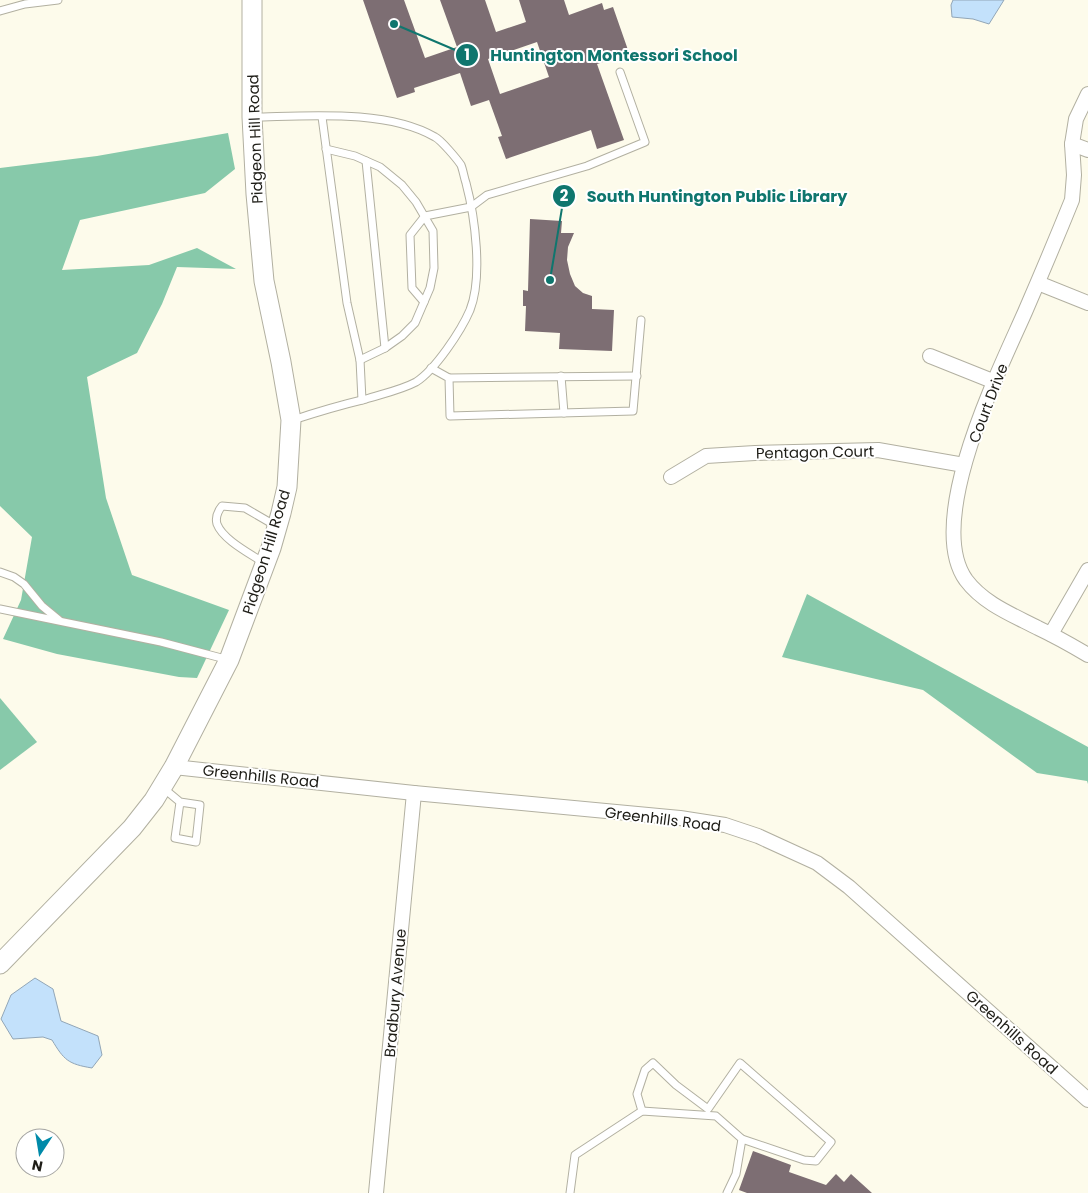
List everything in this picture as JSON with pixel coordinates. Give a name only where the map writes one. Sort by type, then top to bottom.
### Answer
[{"type":"street","name":"Pidgeon Hill Road","points":[[0,964],[132,828],[154,800],[174,767],[229,660],[242,630],[277,527],[287,487],[290,420],[281,362],[264,281],[256,194],[252,117],[252,0]]},
{"type":"street","name":"Court Drive","points":[[1088,94],[1076,119],[1072,144],[1074,175],[1072,200],[995,382],[964,465],[956,502],[954,534],[956,561],[966,580],[980,596],[1088,655]]},
{"type":"street","points":[[1072,144],[1088,150]]},
{"type":"street","points":[[1038,283],[1088,304]]},
{"type":"street","points":[[930,356],[995,382]]},
{"type":"street","name":"Pentagon Court","points":[[671,477],[706,456],[755,453],[878,450],[964,465]]},
{"type":"street","points":[[1051,634],[1088,570]]},
{"type":"street","name":"Greenhills Road","points":[[174,767],[690,820],[725,825],[758,836],[817,863],[849,887],[1088,1100]]},
{"type":"street","name":"Bradbury Avenue","points":[[376,1193],[414,793]]},
{"type":"lane","points":[[0,11],[24,4],[58,0]]},
{"type":"lane","points":[[424,302],[412,288],[410,235],[425,216],[471,207],[487,195],[587,166],[645,142],[620,72]]},
{"type":"lane","points":[[252,117],[379,118],[410,126],[437,138],[460,165],[475,229],[476,278],[470,309],[437,362],[416,381],[389,392],[290,420]]},
{"type":"lane","points":[[322,117],[347,303],[360,360],[362,400]]},
{"type":"lane","points":[[326,149],[354,156],[380,167],[402,185],[416,202],[433,231],[434,268],[430,288],[415,323],[402,336],[385,348],[360,360]]},
{"type":"lane","points":[[366,161],[385,348]]},
{"type":"lane","points":[[449,378],[450,416],[634,411],[641,320]]},
{"type":"lane","points":[[431,368],[449,378],[636,376]]},
{"type":"lane","points":[[561,376],[564,413]]},
{"type":"lane","points":[[265,564],[229,539],[217,524],[217,514],[222,506],[245,508],[277,527]]},
{"type":"lane","points":[[0,572],[14,577],[24,584],[42,606],[61,621]]},
{"type":"lane","points":[[0,609],[161,642],[229,660]]},
{"type":"lane","points":[[162,787],[180,802],[200,804],[196,842],[176,838],[180,802]]},
{"type":"lane","points":[[570,1193],[575,1156],[642,1111],[716,1116],[742,1139],[804,1160],[816,1161],[831,1142],[740,1063],[708,1109],[676,1085],[653,1063],[645,1070],[637,1094],[642,1111]]},
{"type":"lane","points":[[727,1193],[736,1174],[742,1139]]},
{"type":"green space","points":[[228,133],[235,169],[205,193],[80,220],[62,270],[149,265],[197,248],[236,269],[177,267],[162,304],[137,353],[87,377],[106,498],[132,575],[229,610],[197,678],[179,677],[57,654],[3,639],[21,600],[32,537],[0,506],[0,168],[97,156]]},
{"type":"green space","points":[[807,594],[1088,747],[1088,784],[1087,781],[1037,773],[923,690],[782,657]]},
{"type":"green space","points":[[0,698],[37,742],[0,770]]},
{"type":"water","points":[[953,0],[1004,0],[989,24],[973,19],[952,17],[951,5]]},
{"type":"water","points":[[35,978],[53,989],[61,1021],[98,1036],[102,1055],[92,1068],[72,1063],[64,1057],[52,1040],[43,1037],[13,1039],[1,1019],[11,995]]},
{"type":"building","points":[[363,0],[404,0],[425,58],[457,47],[440,0],[485,0],[496,32],[526,22],[519,0],[564,0],[569,15],[602,3],[604,10],[613,7],[628,50],[620,52],[621,56],[597,64],[624,140],[597,149],[591,130],[506,159],[498,137],[502,136],[489,100],[471,106],[460,73],[414,88],[415,92],[397,98]],"holes":[[[537,42],[549,77],[500,94],[488,59]]]},
{"type":"building","points":[[530,219],[562,221],[561,233],[574,233],[568,247],[567,260],[570,274],[575,286],[583,293],[592,296],[592,309],[614,310],[612,351],[559,349],[560,333],[525,331],[526,306],[523,306],[523,290],[528,291]]},
{"type":"building","points":[[753,1151],[791,1165],[789,1172],[826,1185],[836,1174],[844,1182],[851,1174],[872,1193],[747,1193],[739,1190]]},
{"type":"place","name":"Huntington Montessori School","points":[[394,24]]},
{"type":"place","name":"South Huntington Public Library","points":[[550,280]]}]
